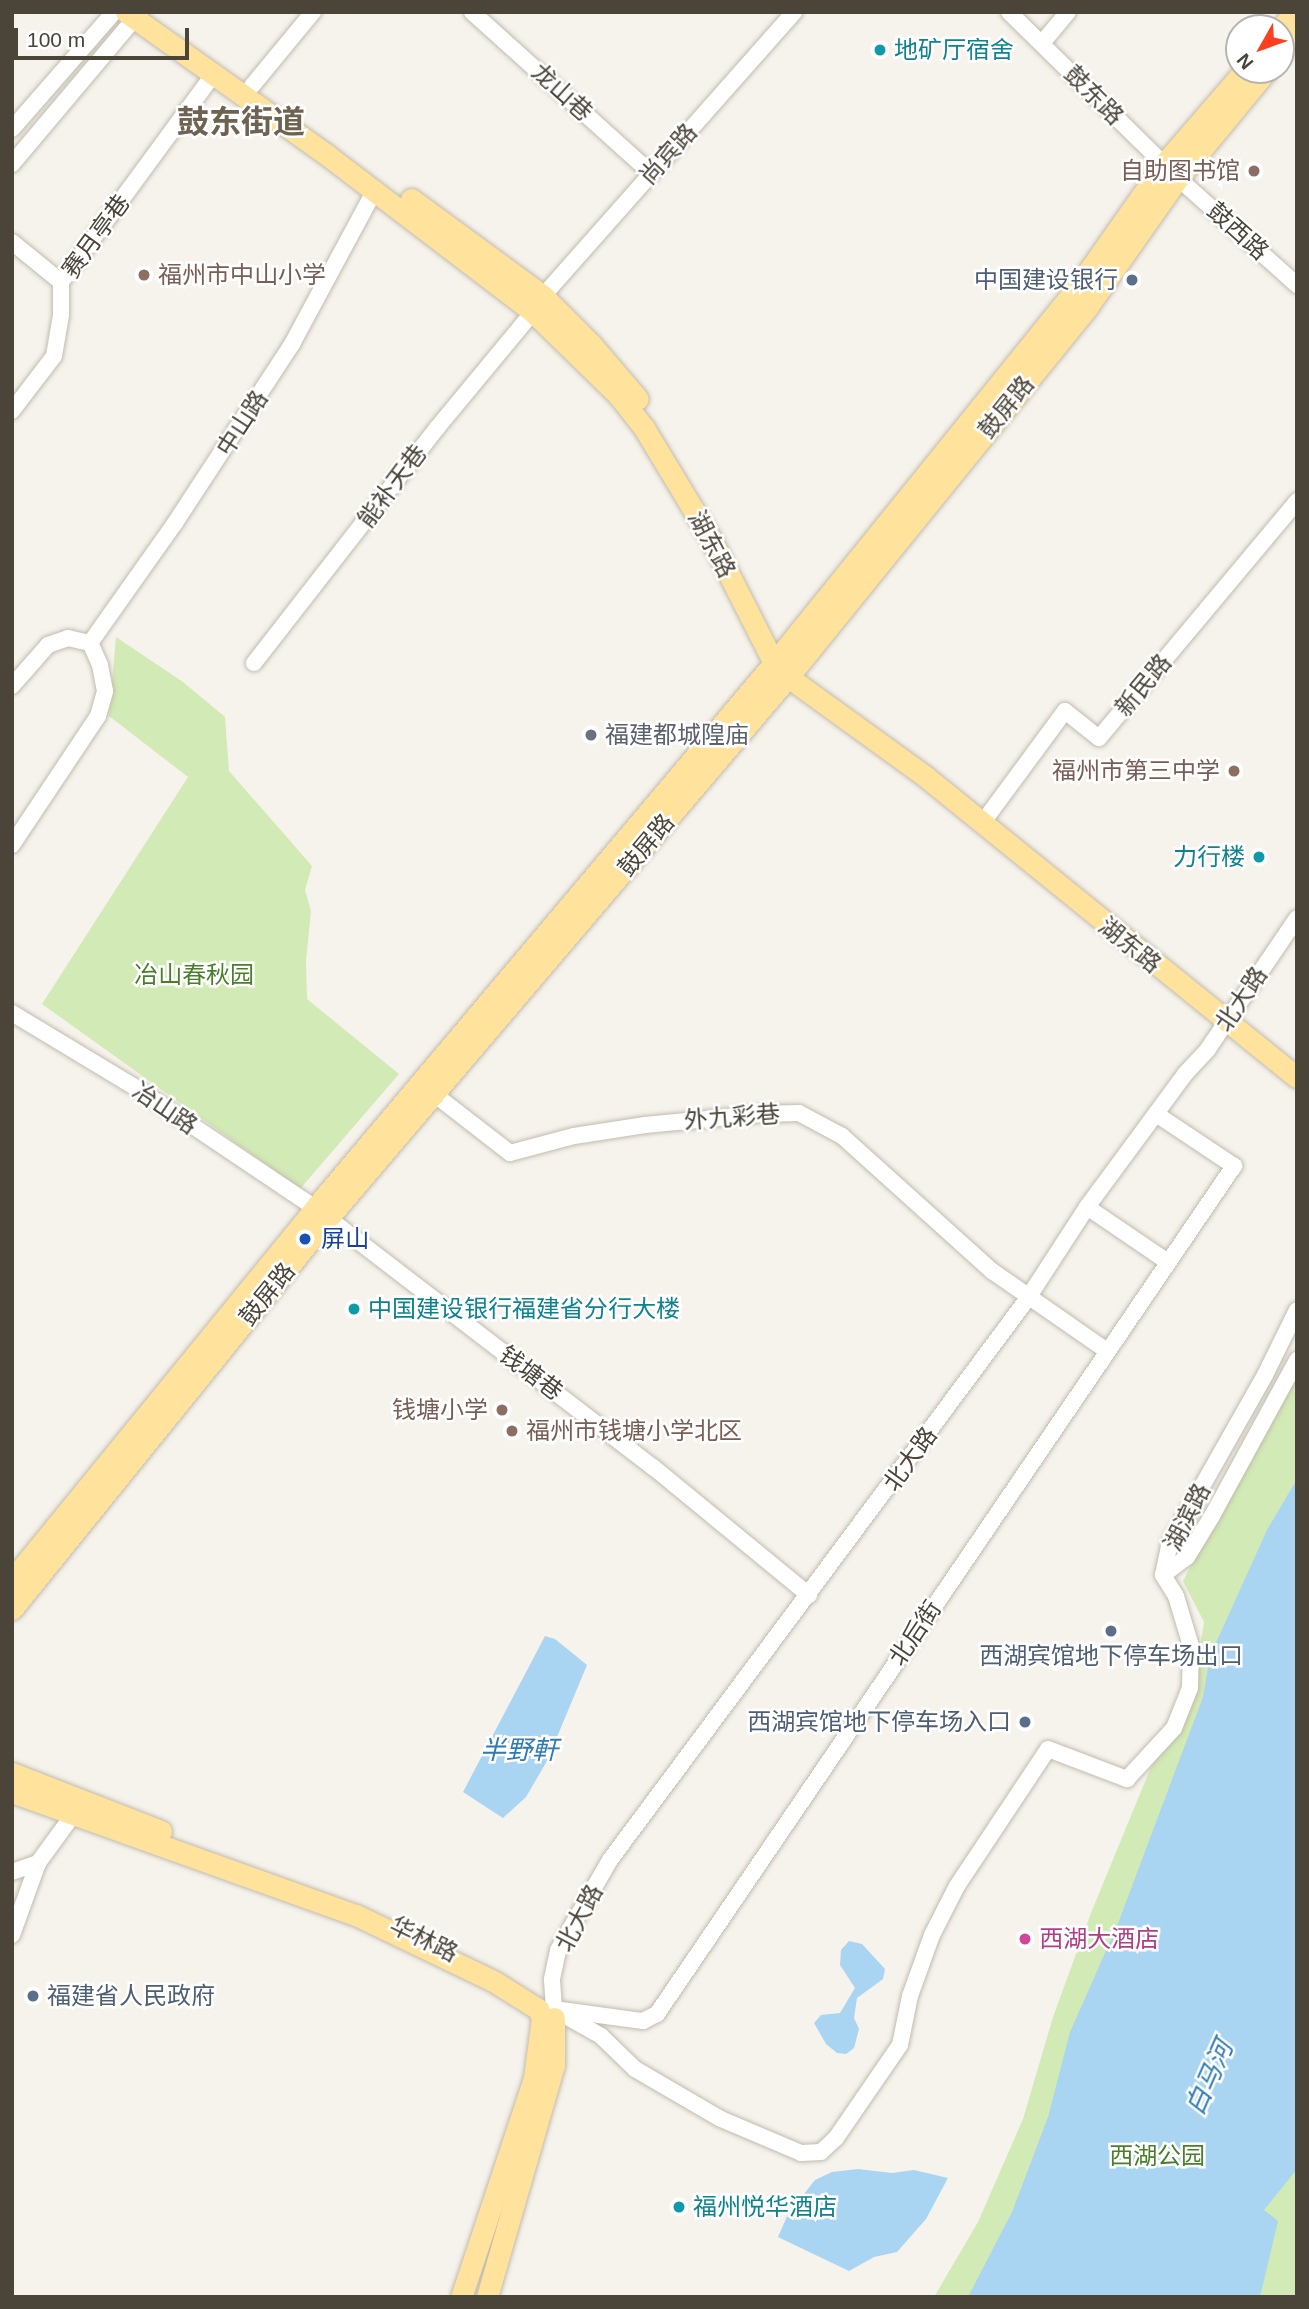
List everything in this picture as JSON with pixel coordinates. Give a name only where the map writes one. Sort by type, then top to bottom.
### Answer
[{"type":"main road","name":"湖东路","points":[[138,14],[252,86],[591,344],[656,423],[725,539],[785,666],[1228,1017],[1297,1064]]},
{"type":"main road","name":"湖东路","points":[[138,14],[214,74],[538,304]]},
{"type":"main road","name":"鼓屏路","points":[[12,1580],[1088,306],[1171,171],[1235,84]]},
{"type":"main road","name":"鼓屏路","points":[[1171,171],[1254,84]]},
{"type":"main road","name":"湖东路","points":[[785,666],[989,814],[1297,1077]]},
{"type":"main road","name":"鼓屏路","points":[[12,1609],[321,1213],[434,1094],[785,666]]},
{"type":"main road","name":"华林路","points":[[12,1773],[399,1925],[477,1964],[548,2014]]},
{"type":"main road","name":"华林路","points":[[12,1792],[356,1915],[495,1982],[548,2014]]},
{"type":"main road","points":[[461,2297],[534,2078],[548,2014]]},
{"type":"main road","points":[[487,2297],[554,2065],[548,2014]]},
{"type":"street","points":[[12,129],[114,12]]},
{"type":"street","points":[[252,86],[313,12]]},
{"type":"street","name":"龙山巷","points":[[472,12],[651,173]]},
{"type":"street","name":"尚宾路","points":[[538,304],[794,12]]},
{"type":"street","name":"鼓东路","points":[[1009,12],[1171,171]]},
{"type":"street","points":[[1042,44],[1068,12]]},
{"type":"street","points":[[12,164],[138,14]]},
{"type":"street","name":"赛月亭巷","points":[[12,411],[54,356],[61,315],[61,282],[214,74]]},
{"type":"street","name":"鼓西路","points":[[1171,171],[1297,285]]},
{"type":"street","name":"中山路","points":[[90,643],[189,503],[292,344],[375,190]]},
{"type":"street","points":[[12,242],[61,282]]},
{"type":"street","name":"能补天巷","points":[[254,663],[437,428],[538,304]]},
{"type":"street","name":"新民路","points":[[989,814],[1065,711],[1099,738],[1297,501]]},
{"type":"street","points":[[12,686],[48,645],[68,639],[90,643],[100,664],[105,691],[98,716],[12,845]]},
{"type":"street","name":"北大路","points":[[548,2014],[558,1950],[610,1860],[682,1759],[809,1595],[1028,1298],[1087,1207],[1185,1074],[1208,1049],[1297,918]]},
{"type":"street","name":"冶山路","points":[[12,1013],[138,1089],[321,1213]]},
{"type":"street","name":"外九彩巷","points":[[434,1094],[510,1153],[574,1136],[645,1125],[734,1115],[799,1113],[842,1136],[992,1271],[1107,1351]]},
{"type":"street","name":"北后街","points":[[548,2014],[643,2021],[657,2014],[1234,1166],[1156,1114]]},
{"type":"street","points":[[1087,1207],[1168,1262]]},
{"type":"street","name":"钱塘巷","points":[[321,1213],[653,1467],[809,1595]]},
{"type":"street","name":"湖滨路","points":[[1163,1574],[1170,1543],[1265,1375],[1297,1310]]},
{"type":"street","name":"湖滨路","points":[[1163,1574],[1187,1557],[1249,1451],[1297,1360]]},
{"type":"street","points":[[548,2014],[601,2036],[635,2069],[721,2119],[801,2153],[821,2152],[836,2138],[900,2046],[910,1996],[932,1935],[957,1886],[1048,1749],[1127,1779],[1174,1728],[1191,1688],[1191,1646],[1176,1596],[1163,1574]]},
{"type":"street","points":[[12,1935],[38,1863],[73,1815]]},
{"type":"street","points":[[12,1872],[38,1863]]},
{"type":"green space","name":"冶山春秋园","points":[[116,637],[183,682],[225,717],[229,771],[312,866],[305,890],[311,911],[306,961],[307,999],[399,1074],[300,1189],[42,1004],[188,777],[109,716]]},
{"type":"green space","name":"西湖公园","points":[[1297,1363],[1297,2297],[934,2297],[978,2222],[1023,2119],[1053,2017],[1091,1913],[1151,1767],[1192,1700],[1204,1622],[1183,1581]]},
{"type":"water","name":"西湖公园","points":[[1297,1479],[1297,2169],[1264,2210],[1278,2221],[1260,2297],[968,2297],[1012,2212],[1048,2117],[1070,2032],[1117,1926],[1203,1697],[1210,1656],[1267,1530]]},
{"type":"water","name":"半野軒","points":[[545,1636],[555,1639],[587,1665],[547,1761],[526,1797],[503,1818],[463,1792]]},
{"type":"water","points":[[849,1941],[862,1944],[885,1969],[883,1979],[857,1998],[854,2018],[859,2029],[854,2048],[846,2054],[837,2053],[826,2044],[814,2023],[821,2015],[840,2013],[855,1988],[840,1965],[841,1950]]},
{"type":"water","points":[[858,2169],[892,2173],[914,2170],[948,2178],[926,2219],[897,2252],[874,2257],[849,2271],[778,2237],[788,2214],[815,2180],[832,2172]]},
{"type":"place","name":"地矿厅宿舍","points":[[880,50]]},
{"type":"place","name":"自助图书馆","points":[[1254,171]]},
{"type":"place","name":"福州市中山小学","points":[[144,275]]},
{"type":"place","name":"中国建设银行","points":[[1132,280]]},
{"type":"place","name":"福建都城隍庙","points":[[591,735]]},
{"type":"place","name":"福州市第三中学","points":[[1234,771]]},
{"type":"place","name":"力行楼","points":[[1259,857]]},
{"type":"place","name":"屏山","points":[[305,1239]]},
{"type":"place","name":"中国建设银行福建省分行大楼","points":[[354,1309]]},
{"type":"place","name":"钱塘小学","points":[[502,1410]]},
{"type":"place","name":"福州市钱塘小学北区","points":[[512,1431]]},
{"type":"place","name":"西湖宾馆地下停车场出口","points":[[1111,1631]]},
{"type":"place","name":"西湖宾馆地下停车场入口","points":[[1025,1722]]},
{"type":"place","name":"西湖大酒店","points":[[1025,1939]]},
{"type":"place","name":"福建省人民政府","points":[[33,1996]]},
{"type":"place","name":"福州悦华酒店","points":[[679,2207]]},
{"type":"district","name":"鼓东街道","points":[[241,122]]},
{"type":"water label","name":"白马河","points":[[1210,2078]]}]
